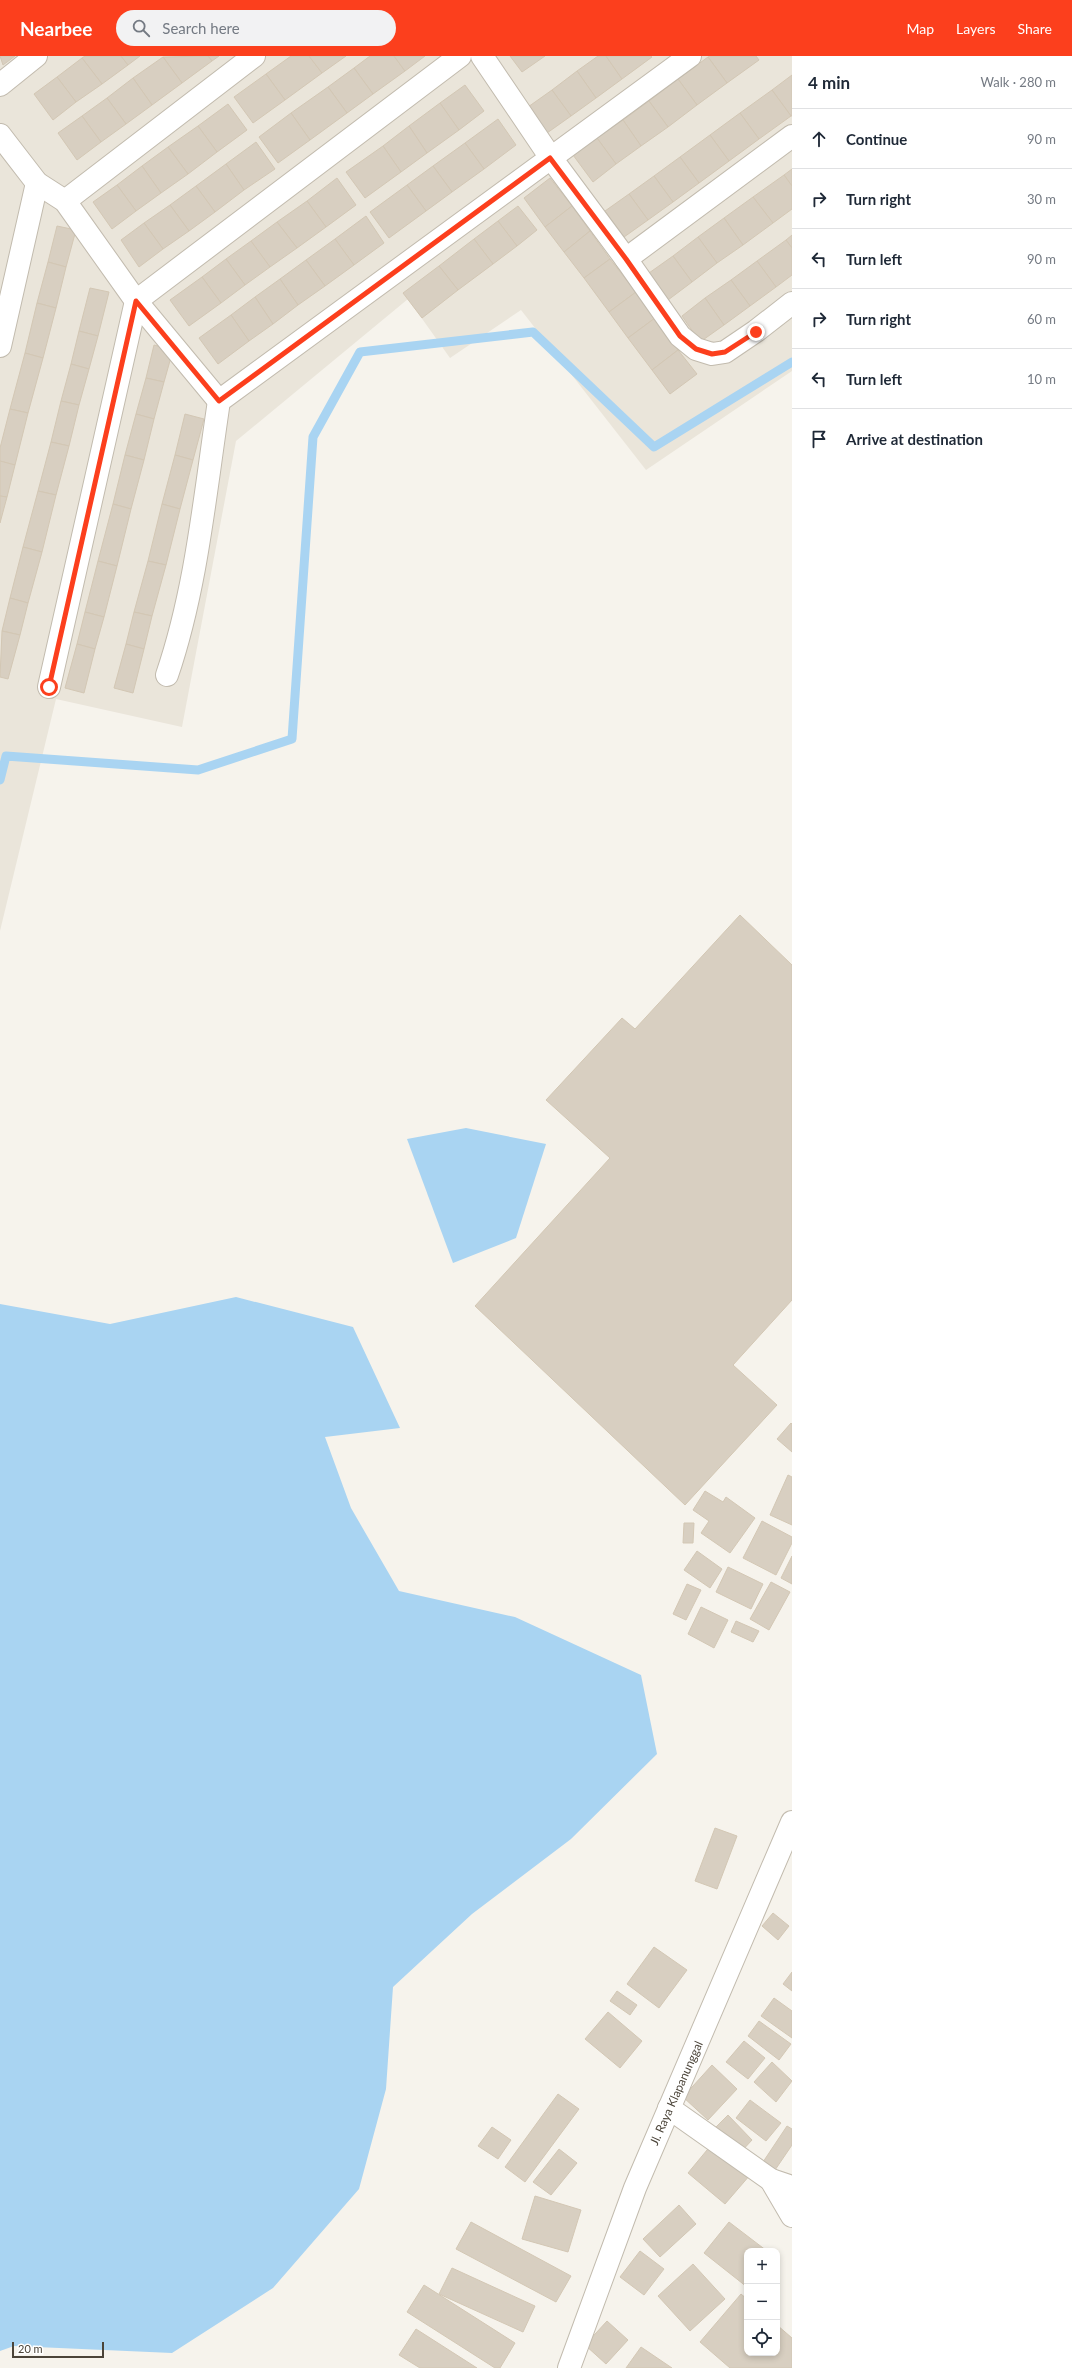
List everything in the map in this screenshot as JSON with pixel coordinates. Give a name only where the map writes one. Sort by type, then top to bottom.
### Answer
[{"type":"street","points":[[0,85],[36,56]]},
{"type":"street","points":[[65,202],[254,56]]},
{"type":"street","points":[[49,687],[136,301],[460,56]]},
{"type":"street","points":[[482,56],[550,158],[626,259],[680,336],[696,349],[712,354],[725,352],[738,344],[792,303]]},
{"type":"street","points":[[167,675],[178,643],[190,593],[219,401],[690,56]]},
{"type":"street","points":[[0,135],[37,183],[65,202],[136,301],[219,401]]},
{"type":"street","points":[[626,259],[792,136]]},
{"type":"street","points":[[0,346],[37,183]]},
{"type":"street","name":"Jl. Raya Klapanunggal","points":[[570,2368],[635,2188],[792,1822]]},
{"type":"street","points":[[669,2108],[771,2180],[792,2187]]},
{"type":"street","points":[[771,2180],[792,2216]]},
{"type":"shaded area","points":[[0,56],[792,56],[792,371],[646,470],[521,310],[450,358],[408,299],[236,441],[182,727],[56,699],[0,931]]},
{"type":"water","points":[[466,1128],[546,1144],[516,1238],[453,1263],[407,1139]]},
{"type":"water","points":[[236,1297],[353,1327],[400,1428],[325,1437],[351,1508],[399,1591],[515,1617],[641,1675],[657,1754],[571,1839],[472,1914],[393,1987],[386,2089],[359,2189],[273,2288],[172,2353],[14,2346],[0,2351],[0,1304],[110,1324]]},
{"type":"building","points":[[0,56],[15,56],[3,65]]},
{"type":"building","points":[[85,56],[121,56],[128,65],[102,84],[82,58]]},
{"type":"building","points":[[121,56],[140,56],[128,65]]},
{"type":"building","points":[[208,56],[219,56],[212,61]]},
{"type":"building","points":[[208,56],[212,61],[182,83],[163,57]]},
{"type":"building","points":[[291,56],[309,56],[322,73],[285,100],[266,74]]},
{"type":"building","points":[[309,56],[346,56],[322,73]]},
{"type":"building","points":[[370,56],[394,56],[405,71],[373,94],[354,68]]},
{"type":"building","points":[[394,56],[425,56],[405,71]]},
{"type":"building","points":[[510,56],[545,56],[522,72]]},
{"type":"building","points":[[598,56],[606,56],[622,79],[596,98],[577,71]]},
{"type":"building","points":[[606,56],[651,56],[652,57],[622,79]]},
{"type":"building","points":[[756,56],[759,60],[727,83],[708,57]]},
{"type":"building","points":[[163,57],[182,83],[152,105],[133,78]]},
{"type":"building","points":[[708,57],[727,83],[697,105],[678,79]]},
{"type":"building","points":[[82,58],[102,84],[76,102],[57,77]]},
{"type":"building","points":[[354,68],[373,94],[347,113],[328,87]]},
{"type":"building","points":[[577,71],[596,98],[571,116],[552,90]]},
{"type":"building","points":[[266,74],[285,100],[253,123],[234,97]]},
{"type":"building","points":[[792,75],[792,116],[791,116],[772,90]]},
{"type":"building","points":[[57,77],[76,102],[53,120],[34,94]]},
{"type":"building","points":[[133,78],[152,105],[126,124],[107,98]]},
{"type":"building","points":[[678,79],[697,105],[668,127],[649,101]]},
{"type":"building","points":[[465,85],[484,111],[459,130],[440,103]]},
{"type":"building","points":[[328,87],[347,113],[310,140],[291,113]]},
{"type":"building","points":[[552,90],[571,116],[547,133],[528,107]]},
{"type":"building","points":[[772,90],[791,116],[759,139],[740,113]]},
{"type":"building","points":[[107,98],[126,124],[101,142],[82,116]]},
{"type":"building","points":[[649,101],[668,127],[641,146],[623,120]]},
{"type":"building","points":[[440,103],[459,130],[427,153],[409,126]]},
{"type":"building","points":[[228,104],[247,130],[217,152],[198,126]]},
{"type":"building","points":[[291,113],[310,140],[278,163],[259,137]]},
{"type":"building","points":[[740,113],[759,139],[729,161],[710,135]]},
{"type":"building","points":[[82,116],[101,142],[77,160],[58,133]]},
{"type":"building","points":[[498,119],[516,145],[484,169],[465,143]]},
{"type":"building","points":[[623,120],[641,146],[616,164],[597,138]]},
{"type":"building","points":[[198,126],[217,152],[188,174],[168,147]]},
{"type":"building","points":[[409,126],[427,153],[401,172],[383,146]]},
{"type":"building","points":[[710,135],[729,161],[699,183],[680,157]]},
{"type":"building","points":[[597,138],[616,164],[593,182],[573,155]]},
{"type":"building","points":[[256,142],[275,169],[244,190],[226,164]]},
{"type":"building","points":[[465,143],[484,169],[452,192],[433,166]]},
{"type":"building","points":[[383,146],[401,172],[365,198],[346,172]]},
{"type":"building","points":[[168,147],[188,174],[161,193],[142,166]]},
{"type":"building","points":[[680,157],[699,183],[673,202],[654,176]]},
{"type":"building","points":[[226,164],[244,190],[215,212],[196,186]]},
{"type":"building","points":[[142,166],[161,193],[136,211],[117,185]]},
{"type":"building","points":[[433,166],[452,192],[426,211],[407,185]]},
{"type":"building","points":[[792,169],[792,186],[784,175]]},
{"type":"building","points":[[784,175],[792,186],[792,209],[773,223],[753,197]]},
{"type":"building","points":[[654,176],[673,202],[648,220],[629,194]]},
{"type":"building","points":[[337,178],[356,205],[326,227],[307,201]]},
{"type":"building","points":[[550,178],[572,206],[545,227],[524,198]]},
{"type":"building","points":[[117,185],[136,211],[112,229],[93,202]]},
{"type":"building","points":[[407,185],[426,211],[389,238],[370,212]]},
{"type":"building","points":[[196,186],[215,212],[189,231],[170,205]]},
{"type":"building","points":[[629,194],[648,220],[624,237],[605,211]]},
{"type":"building","points":[[753,197],[773,223],[743,245],[724,218]]},
{"type":"building","points":[[307,201],[326,227],[297,248],[277,222]]},
{"type":"building","points":[[170,205],[189,231],[163,249],[144,223]]},
{"type":"building","points":[[518,206],[537,230],[517,246],[498,221]]},
{"type":"building","points":[[572,206],[590,231],[564,252],[545,227]]},
{"type":"building","points":[[366,216],[384,243],[354,265],[335,239]]},
{"type":"building","points":[[724,218],[743,245],[717,263],[698,237]]},
{"type":"building","points":[[498,221],[517,246],[493,264],[474,239]]},
{"type":"building","points":[[277,222],[297,248],[270,267],[251,241]]},
{"type":"building","points":[[144,223],[163,249],[139,267],[121,240]]},
{"type":"building","points":[[57,226],[76,230],[66,267],[48,262]]},
{"type":"building","points":[[590,231],[610,259],[584,278],[564,252]]},
{"type":"building","points":[[792,235],[792,248],[786,240]]},
{"type":"building","points":[[698,237],[717,263],[692,282],[673,256]]},
{"type":"building","points":[[335,239],[354,265],[325,286],[306,260]]},
{"type":"building","points":[[474,239],[493,264],[458,290],[439,266]]},
{"type":"building","points":[[786,240],[792,248],[792,275],[776,287],[757,261]]},
{"type":"building","points":[[251,241],[270,267],[245,285],[226,259]]},
{"type":"building","points":[[673,256],[692,282],[668,300],[649,273]]},
{"type":"building","points":[[226,259],[245,285],[221,303],[202,277]]},
{"type":"building","points":[[610,259],[636,292],[609,312],[584,278]]},
{"type":"building","points":[[306,260],[325,286],[298,305],[280,279]]},
{"type":"building","points":[[757,261],[776,287],[750,306],[731,280]]},
{"type":"building","points":[[48,262],[66,267],[56,308],[37,303]]},
{"type":"building","points":[[439,266],[458,290],[422,318],[403,293]]},
{"type":"building","points":[[202,277],[221,303],[189,326],[170,300]]},
{"type":"building","points":[[280,279],[298,305],[273,324],[255,297]]},
{"type":"building","points":[[731,280],[750,306],[724,325],[705,298]]},
{"type":"building","points":[[90,288],[109,292],[98,336],[79,331]]},
{"type":"building","points":[[636,292],[655,318],[628,338],[609,312]]},
{"type":"building","points":[[255,297],[273,324],[249,341],[231,315]]},
{"type":"building","points":[[705,298],[724,325],[700,342],[682,316]]},
{"type":"building","points":[[37,303],[56,308],[43,358],[25,353]]},
{"type":"building","points":[[231,315],[249,341],[218,364],[199,338]]},
{"type":"building","points":[[655,318],[678,350],[652,370],[628,338]]},
{"type":"building","points":[[79,331],[98,336],[89,369],[71,364]]},
{"type":"building","points":[[154,345],[173,350],[164,382],[146,378]]},
{"type":"building","points":[[678,350],[697,374],[670,394],[652,370]]},
{"type":"building","points":[[25,353],[43,358],[28,413],[10,409]]},
{"type":"building","points":[[71,364],[89,369],[79,405],[61,401]]},
{"type":"building","points":[[146,378],[164,382],[154,419],[136,414]]},
{"type":"building","points":[[61,401],[79,405],[69,446],[51,442]]},
{"type":"building","points":[[10,409],[28,413],[15,465],[0,461],[0,448]]},
{"type":"building","points":[[136,414],[154,419],[144,460],[125,455]]},
{"type":"building","points":[[185,414],[204,419],[193,460],[175,455]]},
{"type":"building","points":[[51,442],[69,446],[56,495],[38,491]]},
{"type":"building","points":[[125,455],[144,460],[131,509],[113,504]]},
{"type":"building","points":[[175,455],[193,460],[180,509],[162,504]]},
{"type":"building","points":[[0,461],[15,465],[7,497],[0,496]]},
{"type":"building","points":[[38,491],[56,495],[42,552],[23,547]]},
{"type":"building","points":[[0,496],[7,497],[0,523]]},
{"type":"building","points":[[113,504],[131,509],[117,566],[98,561]]},
{"type":"building","points":[[162,504],[180,509],[166,565],[148,561]]},
{"type":"building","points":[[23,547],[42,552],[28,603],[10,598]]},
{"type":"building","points":[[98,561],[117,566],[104,617],[85,612]]},
{"type":"building","points":[[148,561],[166,565],[152,616],[134,612]]},
{"type":"building","points":[[10,598],[28,603],[20,635],[2,631]]},
{"type":"building","points":[[85,612],[104,617],[95,649],[77,644]]},
{"type":"building","points":[[134,612],[152,616],[144,649],[126,644]]},
{"type":"building","points":[[2,631],[20,635],[8,679],[0,677]]},
{"type":"building","points":[[77,644],[95,649],[84,693],[65,688]]},
{"type":"building","points":[[126,644],[144,649],[133,693],[114,688]]},
{"type":"building","points":[[740,915],[792,965],[792,1300],[733,1365],[777,1405],[685,1505],[475,1306],[610,1158],[546,1100],[622,1018],[635,1029]]},
{"type":"building","points":[[791,1423],[792,1424],[792,1452],[777,1439]]},
{"type":"building","points":[[788,1475],[792,1477],[792,1525],[770,1515]]},
{"type":"building","points":[[705,1491],[723,1502],[726,1497],[755,1518],[730,1553],[701,1533],[709,1521],[693,1510]]},
{"type":"building","points":[[762,1521],[792,1537],[792,1543],[776,1575],[743,1558]]},
{"type":"building","points":[[684,1523],[694,1523],[693,1543],[683,1543]]},
{"type":"building","points":[[697,1551],[722,1569],[710,1588],[684,1570]]},
{"type":"building","points":[[792,1556],[792,1584],[781,1578]]},
{"type":"building","points":[[728,1567],[763,1584],[751,1609],[716,1592]]},
{"type":"building","points":[[771,1582],[790,1592],[769,1630],[750,1619]]},
{"type":"building","points":[[687,1584],[701,1590],[686,1620],[673,1614]]},
{"type":"building","points":[[701,1607],[728,1620],[714,1648],[688,1634]]},
{"type":"building","points":[[736,1621],[759,1631],[753,1642],[731,1632]]},
{"type":"building","points":[[715,1828],[737,1836],[717,1889],[695,1881]]},
{"type":"building","points":[[773,1913],[789,1926],[778,1940],[762,1926]]},
{"type":"building","points":[[654,1947],[687,1970],[659,2008],[627,1984]]},
{"type":"building","points":[[792,1972],[792,1991],[783,1984]]},
{"type":"building","points":[[617,1991],[637,2005],[630,2015],[610,2001]]},
{"type":"building","points":[[774,1998],[792,2011],[792,2038],[761,2016]]},
{"type":"building","points":[[608,2012],[642,2041],[620,2068],[585,2039]]},
{"type":"building","points":[[759,2021],[791,2044],[779,2060],[748,2036]]},
{"type":"building","points":[[744,2041],[765,2058],[748,2079],[726,2062]]},
{"type":"building","points":[[772,2062],[792,2081],[776,2102],[754,2082]]},
{"type":"building","points":[[712,2065],[737,2089],[708,2120],[683,2097]]},
{"type":"building","points":[[558,2094],[579,2109],[525,2182],[505,2167]]},
{"type":"building","points":[[750,2100],[781,2123],[766,2141],[736,2118]]},
{"type":"building","points":[[728,2115],[752,2140],[739,2154],[714,2129]]},
{"type":"building","points":[[787,2126],[792,2129],[792,2145],[773,2173],[761,2165]]},
{"type":"building","points":[[492,2127],[511,2140],[498,2159],[478,2146]]},
{"type":"building","points":[[712,2144],[750,2175],[725,2204],[688,2173]]},
{"type":"building","points":[[559,2149],[577,2163],[551,2195],[533,2182]]},
{"type":"building","points":[[535,2196],[581,2210],[568,2252],[522,2239]]},
{"type":"building","points":[[679,2205],[696,2224],[660,2257],[643,2239]]},
{"type":"building","points":[[471,2222],[571,2276],[556,2302],[456,2249]]},
{"type":"building","points":[[729,2222],[763,2248],[744,2248],[744,2285],[704,2253]]},
{"type":"building","points":[[640,2251],[664,2269],[644,2295],[620,2277]]},
{"type":"building","points":[[693,2264],[725,2299],[690,2331],[658,2296]]},
{"type":"building","points":[[452,2268],[535,2306],[523,2332],[439,2294]]},
{"type":"building","points":[[424,2285],[515,2343],[500,2368],[495,2368],[407,2312]]},
{"type":"building","points":[[741,2294],[744,2296],[744,2356],[780,2356],[780,2328],[792,2338],[792,2368],[730,2368],[700,2342]]},
{"type":"building","points":[[607,2321],[628,2340],[606,2364],[585,2345]]},
{"type":"building","points":[[416,2329],[477,2368],[420,2368],[399,2355]]},
{"type":"building","points":[[641,2347],[672,2368],[626,2368]]},
{"type":"waterway","points":[[0,780],[6,756],[198,770],[292,739],[313,437],[360,352],[533,332],[654,447],[792,362]]},
{"type":"route","points":[[49,687],[136,301],[219,401],[550,158],[626,259],[680,336],[696,349],[712,354],[725,352],[756,332]]}]
